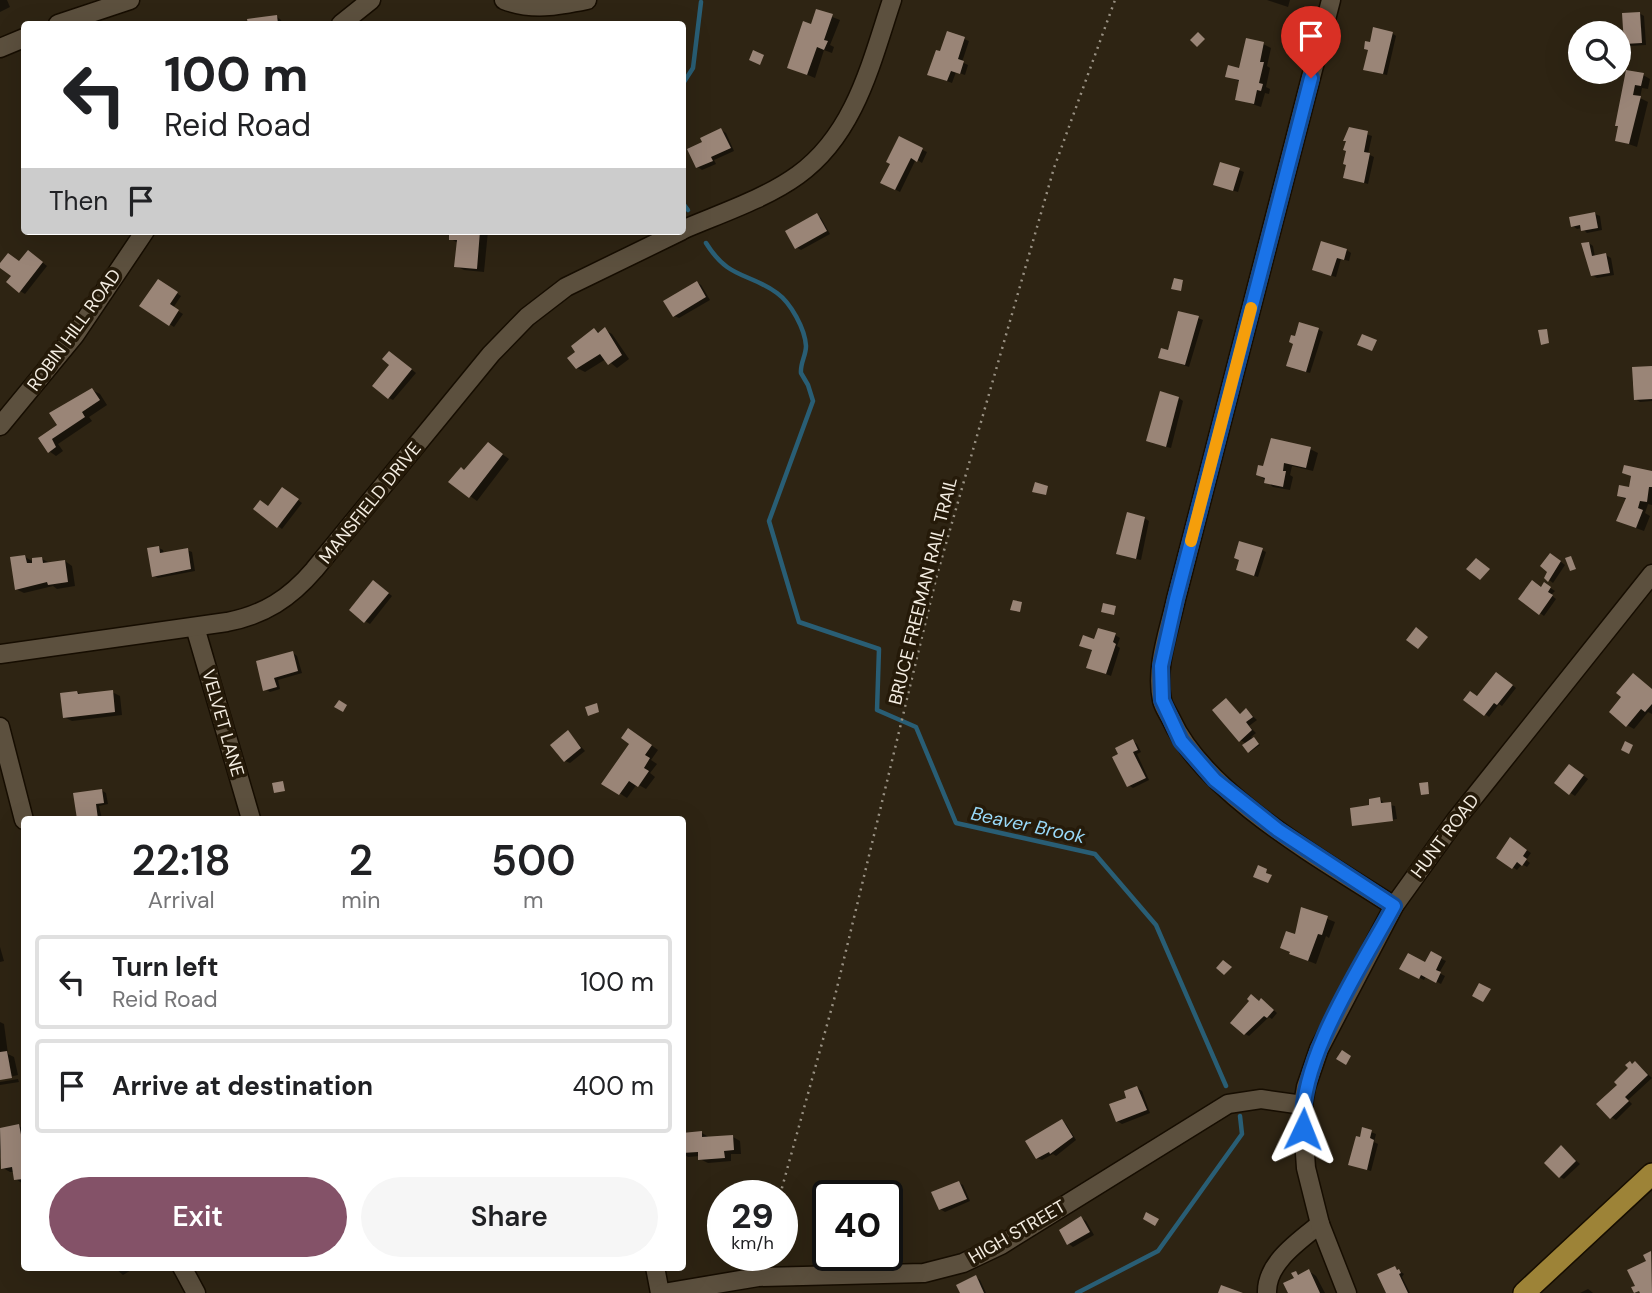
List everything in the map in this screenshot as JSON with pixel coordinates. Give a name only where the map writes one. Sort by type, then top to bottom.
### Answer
[{"type":"main road","points":[[1524,1293],[1652,1174]]},
{"type":"street","points":[[67,21],[130,0]]},
{"type":"street","points":[[345,21],[371,0]]},
{"type":"street","points":[[504,0],[530,8],[587,0]]},
{"type":"street","name":"MANSFIELD DRIVE","points":[[686,229],[796,176],[829,147],[841,130],[862,88],[891,0]]},
{"type":"street","points":[[1331,0],[1176,599],[1161,666],[1162,700],[1181,741],[1215,780],[1278,830],[1394,906]]},
{"type":"street","points":[[0,48],[21,39]]},
{"type":"street","name":"ROBIN HILL ROAD","points":[[0,426],[75,335],[142,235]]},
{"type":"street","name":"MANSFIELD DRIVE","points":[[0,654],[195,626],[258,614],[290,595],[314,570],[491,354],[527,317],[566,287],[674,235]]},
{"type":"street","name":"HUNT ROAD","points":[[1347,1293],[1320,1224],[1306,1168],[1303,1105],[1319,1049],[1394,906],[1455,821],[1652,574]]},
{"type":"street","name":"VELVET LANE","points":[[195,626],[250,816]]},
{"type":"street","points":[[0,726],[23,816]]},
{"type":"street","name":"HIGH STREET","points":[[661,1293],[758,1277],[901,1274],[945,1269],[1001,1245],[1228,1104],[1261,1099],[1303,1105]]},
{"type":"street","points":[[1267,1293],[1267,1285],[1278,1263],[1291,1247],[1320,1224]]},
{"type":"street","points":[[184,1271],[196,1293]]},
{"type":"street","points":[[656,1271],[661,1293]]},
{"type":"path","name":"BRUCE FREEMAN RAIL TRAIL","points":[[784,1180],[835,996],[937,575],[1054,168],[1115,0]]},
{"type":"building","points":[[816,9],[833,14],[824,40],[828,41],[824,50],[817,47],[807,75],[787,68],[803,21],[811,24]]},
{"type":"building","points":[[1640,12],[1642,43],[1631,44],[1631,21],[1623,21],[1622,13]]},
{"type":"building","points":[[277,15],[278,21],[247,21]]},
{"type":"building","points":[[1373,27],[1393,32],[1383,74],[1363,70],[1368,50],[1364,49],[1365,41],[1370,42]]},
{"type":"building","points":[[947,31],[965,37],[958,59],[964,61],[960,74],[951,71],[947,81],[927,75],[936,50],[940,51]]},
{"type":"building","points":[[1198,32],[1205,39],[1197,47],[1190,40]]},
{"type":"building","points":[[1246,38],[1264,42],[1260,62],[1264,62],[1259,83],[1263,84],[1261,91],[1257,90],[1254,104],[1235,100],[1239,80],[1225,77],[1228,65],[1239,68]]},
{"type":"building","points":[[753,50],[764,55],[760,65],[749,60]]},
{"type":"building","points":[[1631,71],[1644,73],[1641,86],[1635,85],[1633,95],[1641,96],[1629,144],[1615,141],[1618,126],[1615,126],[1623,84],[1631,84]]},
{"type":"building","points":[[1349,127],[1368,131],[1364,152],[1370,153],[1364,183],[1343,178],[1346,151],[1343,150],[1346,141],[1343,141]]},
{"type":"building","points":[[721,128],[731,148],[711,157],[713,161],[696,168],[687,149],[702,142],[700,138]]},
{"type":"building","points":[[899,136],[923,148],[917,162],[911,158],[895,190],[880,183],[890,164],[886,162]]},
{"type":"building","points":[[1220,162],[1240,168],[1233,191],[1213,185]]},
{"type":"building","points":[[1595,212],[1598,228],[1581,231],[1580,225],[1571,227],[1569,217]]},
{"type":"building","points":[[817,213],[827,231],[795,249],[785,231]]},
{"type":"building","points":[[449,235],[480,235],[477,269],[454,267],[457,240],[449,240]]},
{"type":"building","points":[[1321,241],[1347,249],[1344,260],[1337,258],[1331,276],[1312,270]]},
{"type":"building","points":[[1589,242],[1592,256],[1606,253],[1610,273],[1591,276],[1581,243]]},
{"type":"building","points":[[28,250],[43,262],[19,293],[6,282],[11,276],[0,268],[0,263],[8,253],[19,261]]},
{"type":"building","points":[[1174,278],[1183,280],[1181,291],[1171,289]]},
{"type":"building","points":[[158,279],[178,292],[170,304],[179,310],[169,326],[139,306]]},
{"type":"building","points":[[697,281],[706,297],[673,317],[663,301]]},
{"type":"building","points":[[1178,311],[1199,316],[1185,365],[1158,358],[1161,348],[1168,350]]},
{"type":"building","points":[[1299,322],[1319,328],[1306,372],[1286,366],[1293,344],[1289,342],[1291,335],[1295,336]]},
{"type":"building","points":[[605,327],[622,355],[608,365],[600,354],[576,369],[567,358],[575,352],[571,346],[594,328],[598,333]]},
{"type":"building","points":[[1547,329],[1549,343],[1541,345],[1538,330]]},
{"type":"building","points":[[1362,334],[1377,340],[1372,351],[1357,345]]},
{"type":"building","points":[[389,351],[412,369],[388,399],[372,386],[389,365],[382,359]]},
{"type":"building","points":[[1652,366],[1652,399],[1634,400],[1632,367]]},
{"type":"building","points":[[92,388],[100,400],[82,412],[85,417],[52,439],[56,447],[48,453],[38,438],[57,425],[49,413]]},
{"type":"building","points":[[1160,391],[1179,397],[1166,447],[1146,441]]},
{"type":"building","points":[[1271,438],[1311,447],[1306,468],[1284,463],[1283,471],[1286,471],[1283,487],[1264,483],[1265,478],[1256,475],[1258,465],[1263,466]]},
{"type":"building","points":[[488,442],[503,454],[469,498],[448,482],[461,467],[464,470]]},
{"type":"building","points":[[1624,465],[1652,471],[1652,487],[1649,487],[1647,502],[1640,501],[1638,508],[1643,510],[1636,528],[1616,521],[1626,498],[1617,496],[1619,485],[1629,487],[1631,476],[1622,473]]},
{"type":"building","points":[[1035,482],[1048,486],[1046,495],[1032,492]]},
{"type":"building","points":[[282,487],[299,499],[277,528],[253,509],[260,500],[268,506]]},
{"type":"building","points":[[1127,512],[1145,517],[1136,559],[1116,554]]},
{"type":"building","points":[[1239,541],[1263,548],[1254,576],[1236,570],[1239,560],[1234,558]]},
{"type":"building","points":[[159,546],[160,553],[188,548],[191,569],[152,577],[147,548]]},
{"type":"building","points":[[1550,553],[1561,561],[1548,582],[1544,578],[1547,572],[1540,566]]},
{"type":"building","points":[[25,555],[27,563],[32,563],[32,558],[42,557],[43,563],[65,560],[68,582],[48,585],[47,582],[15,590],[10,557]]},
{"type":"building","points":[[1571,556],[1576,569],[1570,571],[1565,558]]},
{"type":"building","points":[[1476,558],[1490,569],[1480,580],[1466,569]]},
{"type":"building","points":[[373,580],[389,593],[364,623],[349,610]]},
{"type":"building","points":[[1532,580],[1541,587],[1544,582],[1551,587],[1548,592],[1553,595],[1539,615],[1518,599]]},
{"type":"building","points":[[1013,600],[1022,602],[1020,612],[1010,610]]},
{"type":"building","points":[[1103,603],[1116,606],[1114,615],[1101,612]]},
{"type":"building","points":[[1416,627],[1428,637],[1418,649],[1406,640]]},
{"type":"building","points":[[1098,628],[1116,633],[1113,642],[1116,644],[1106,674],[1086,668],[1092,650],[1079,646],[1083,635],[1094,639]]},
{"type":"building","points":[[293,651],[298,671],[274,678],[277,687],[263,691],[256,661]]},
{"type":"building","points":[[1496,672],[1513,685],[1484,716],[1463,700],[1470,691],[1477,696]]},
{"type":"building","points":[[1633,673],[1652,689],[1652,704],[1645,712],[1641,709],[1626,727],[1609,712],[1621,697],[1616,693]]},
{"type":"building","points":[[113,690],[115,712],[63,718],[60,693]]},
{"type":"building","points":[[1226,698],[1240,714],[1246,708],[1253,717],[1246,722],[1252,730],[1239,742],[1212,710]]},
{"type":"building","points":[[339,700],[347,705],[343,712],[334,707]]},
{"type":"building","points":[[597,703],[599,712],[588,716],[585,707]]},
{"type":"building","points":[[628,728],[652,745],[645,755],[650,758],[644,768],[649,771],[638,787],[629,781],[619,795],[601,784],[629,744],[621,738]]},
{"type":"building","points":[[568,730],[581,748],[564,762],[550,745]]},
{"type":"building","points":[[1254,737],[1259,744],[1248,753],[1242,745]]},
{"type":"building","points":[[1133,739],[1138,750],[1133,752],[1146,778],[1127,787],[1112,757],[1118,754],[1115,748]]},
{"type":"building","points":[[1625,741],[1633,745],[1629,754],[1621,750]]},
{"type":"building","points":[[1569,764],[1584,775],[1569,795],[1554,783]]},
{"type":"building","points":[[283,781],[285,791],[274,793],[272,783]]},
{"type":"building","points":[[1428,782],[1429,794],[1421,795],[1419,783]]},
{"type":"building","points":[[102,789],[104,803],[96,804],[98,816],[77,816],[73,793]]},
{"type":"building","points":[[1380,797],[1381,803],[1391,802],[1393,821],[1352,826],[1350,808],[1369,805],[1369,799]]},
{"type":"building","points":[[1510,837],[1527,850],[1523,856],[1527,859],[1522,866],[1517,862],[1512,869],[1496,858]]},
{"type":"building","points":[[1258,865],[1272,875],[1268,883],[1253,877]]},
{"type":"building","points":[[1301,907],[1328,916],[1322,935],[1318,934],[1308,961],[1280,948],[1286,931],[1295,934]]},
{"type":"building","points":[[1431,951],[1442,957],[1436,970],[1441,972],[1436,983],[1421,975],[1419,979],[1399,969],[1408,953],[1425,962]]},
{"type":"building","points":[[1223,960],[1232,967],[1224,975],[1216,968]]},
{"type":"building","points":[[1479,983],[1491,989],[1483,1002],[1472,996]]},
{"type":"building","points":[[1251,994],[1259,1001],[1261,998],[1274,1010],[1244,1035],[1230,1023],[1249,1001],[1247,999]]},
{"type":"building","points":[[1342,1050],[1351,1056],[1346,1065],[1336,1059]]},
{"type":"building","points":[[7,1051],[12,1078],[0,1080],[0,1052]]},
{"type":"building","points":[[1630,1061],[1632,1064],[1635,1061],[1648,1075],[1625,1097],[1629,1101],[1610,1119],[1596,1104],[1617,1085],[1614,1082],[1628,1068],[1625,1065]]},
{"type":"building","points":[[1137,1086],[1147,1110],[1116,1122],[1109,1104],[1126,1098],[1124,1091]]},
{"type":"building","points":[[1062,1119],[1073,1137],[1050,1154],[1049,1152],[1036,1159],[1025,1141]]},
{"type":"building","points":[[19,1124],[21,1179],[14,1180],[12,1167],[1,1169],[0,1128]]},
{"type":"building","points":[[1362,1127],[1372,1130],[1370,1138],[1374,1140],[1367,1170],[1348,1165],[1356,1136],[1360,1137]]},
{"type":"building","points":[[702,1131],[702,1137],[733,1135],[734,1150],[724,1151],[725,1158],[698,1160],[698,1152],[686,1153],[686,1133]]},
{"type":"building","points":[[1561,1145],[1576,1161],[1559,1178],[1544,1163]]},
{"type":"building","points":[[959,1181],[967,1199],[939,1210],[931,1192]]},
{"type":"building","points":[[1146,1212],[1159,1219],[1155,1226],[1143,1219]]},
{"type":"building","points":[[1081,1216],[1090,1232],[1067,1245],[1059,1230]]},
{"type":"building","points":[[1651,1251],[1652,1293],[1634,1293],[1631,1287],[1635,1286],[1627,1270],[1646,1261],[1643,1255]]},
{"type":"building","points":[[1395,1266],[1401,1273],[1399,1274],[1408,1293],[1386,1293],[1377,1274]]},
{"type":"building","points":[[1309,1269],[1320,1293],[1288,1293],[1283,1283],[1294,1278],[1291,1273],[1296,1271],[1298,1275]]},
{"type":"building","points":[[976,1275],[984,1293],[960,1293],[956,1285]]},
{"type":"building","points":[[1221,1285],[1243,1293],[1218,1293]]},
{"type":"waterway","name":"Beaver Brook","points":[[686,79],[693,68],[701,2]]},
{"type":"waterway","name":"Beaver Brook","points":[[706,243],[714,255],[731,270],[767,286],[782,297],[796,317],[805,339],[806,350],[801,373],[813,401],[769,521],[799,622],[879,649],[877,710],[916,727],[956,823],[1095,854],[1156,925],[1226,1086]]},
{"type":"waterway","name":"Beaver Brook","points":[[1077,1293],[1158,1251],[1242,1134],[1240,1116]]},
{"type":"slow traffic","points":[[1191,541],[1251,308]]},
{"type":"route","points":[[1303,1129],[1302,1110],[1306,1087],[1319,1049],[1394,906],[1278,830],[1215,780],[1181,741],[1162,700],[1161,666],[1182,573],[1311,78]]}]
